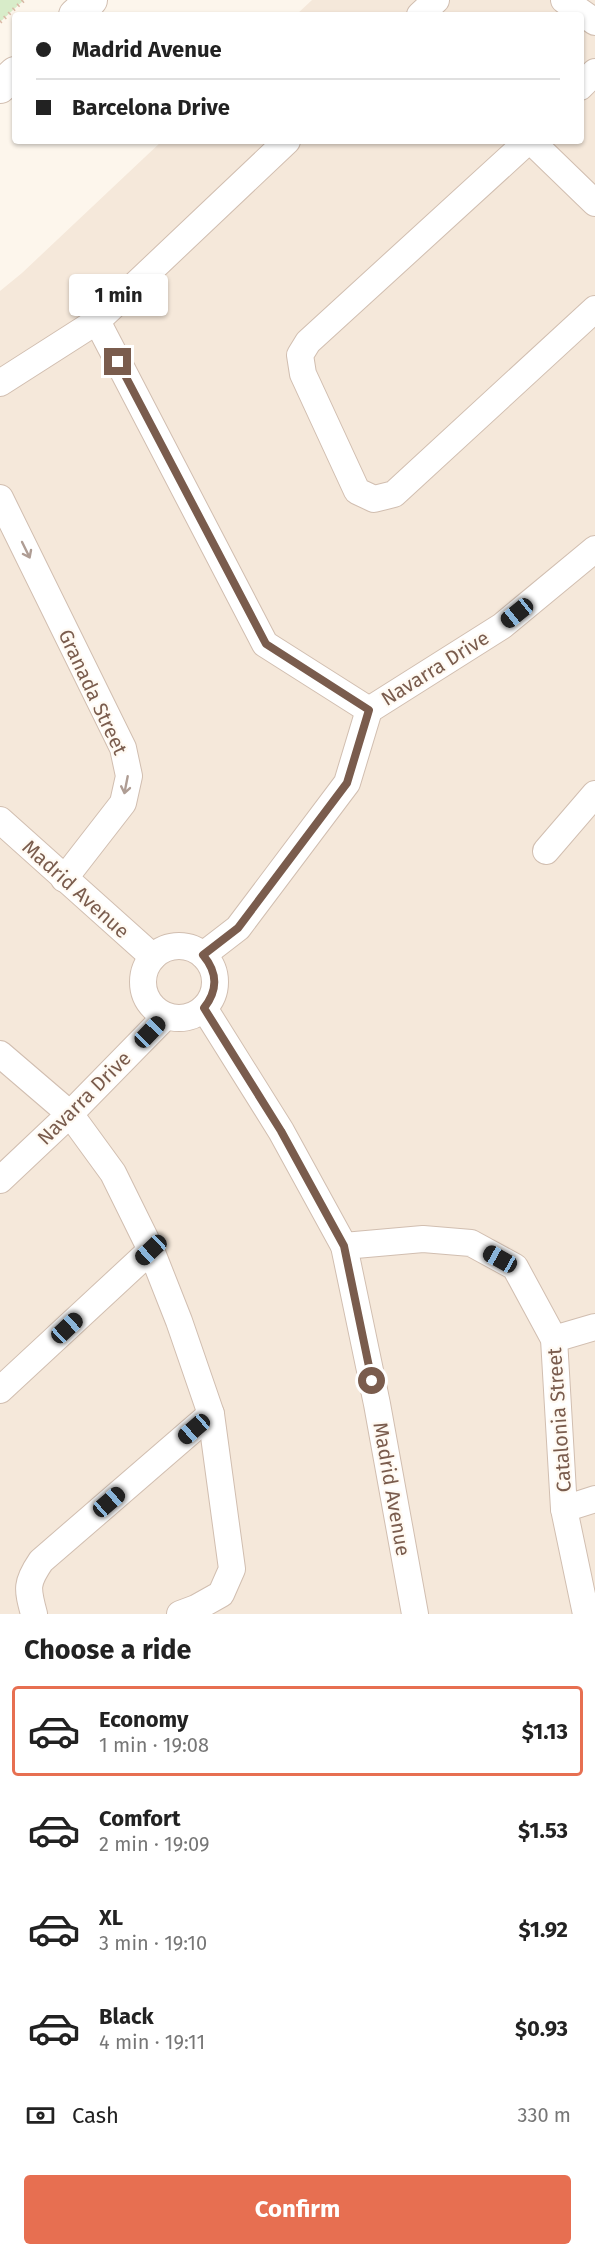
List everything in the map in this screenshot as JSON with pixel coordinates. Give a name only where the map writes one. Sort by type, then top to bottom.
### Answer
[{"type":"street","points":[[78,12],[91,0]]},
{"type":"street","points":[[423,12],[436,0]]},
{"type":"street","points":[[564,0],[581,12]]},
{"type":"street","points":[[584,83],[595,72]]},
{"type":"street","points":[[0,87],[12,75]]},
{"type":"street","points":[[0,383],[97,321],[284,144]]},
{"type":"street","points":[[527,144],[308,342],[300,355],[303,374],[357,491],[374,499],[394,494],[595,309]]},
{"type":"street","points":[[533,144],[595,203]]},
{"type":"street","points":[[97,321],[266,644],[369,710]]},
{"type":"street","name":"Granada Street","points":[[0,498],[123,748],[129,776],[123,803],[64,879]]},
{"type":"street","name":"Navarra Drive","points":[[203,955],[238,928],[347,783],[369,710],[502,626],[595,549]]},
{"type":"street","points":[[546,851],[595,794]]},
{"type":"street","name":"Madrid Avenue","points":[[0,820],[153,957]]},
{"type":"street","points":[[183,946],[203,955],[211,964],[215,976],[215,988],[204,1008],[186,1017],[176,1018],[166,1016],[156,1010],[148,1001],[143,978],[146,967],[153,957],[162,950],[183,946]]},
{"type":"street","name":"Madrid Avenue","points":[[204,1008],[281,1131],[344,1246],[377,1404],[415,1614]]},
{"type":"street","name":"Navarra Drive","points":[[0,1180],[70,1114],[166,1016]]},
{"type":"street","points":[[0,1054],[70,1114],[113,1173],[151,1250],[179,1321],[211,1414],[232,1569],[221,1594],[180,1614]]},
{"type":"street","name":"Catalonia Street","points":[[344,1246],[423,1239],[471,1243],[515,1267],[554,1339],[564,1509],[586,1614]]},
{"type":"street","points":[[0,1390],[151,1250]]},
{"type":"street","points":[[554,1339],[595,1327]]},
{"type":"street","points":[[34,1614],[29,1597],[30,1578],[41,1561],[211,1414]]},
{"type":"street","points":[[564,1509],[595,1499]]},
{"type":"path","points":[[0,22],[24,0]]},
{"type":"shaded area","points":[[312,0],[595,0],[595,1614],[0,1614],[0,291],[159,144],[584,144],[584,12],[299,12]]},
{"type":"green space","points":[[0,0],[24,0],[0,22]]},
{"type":"route","points":[[118,362],[266,644],[369,710],[347,783],[238,928],[203,955],[211,964],[215,976],[215,988],[204,1008],[281,1131],[344,1246],[372,1381]]}]
